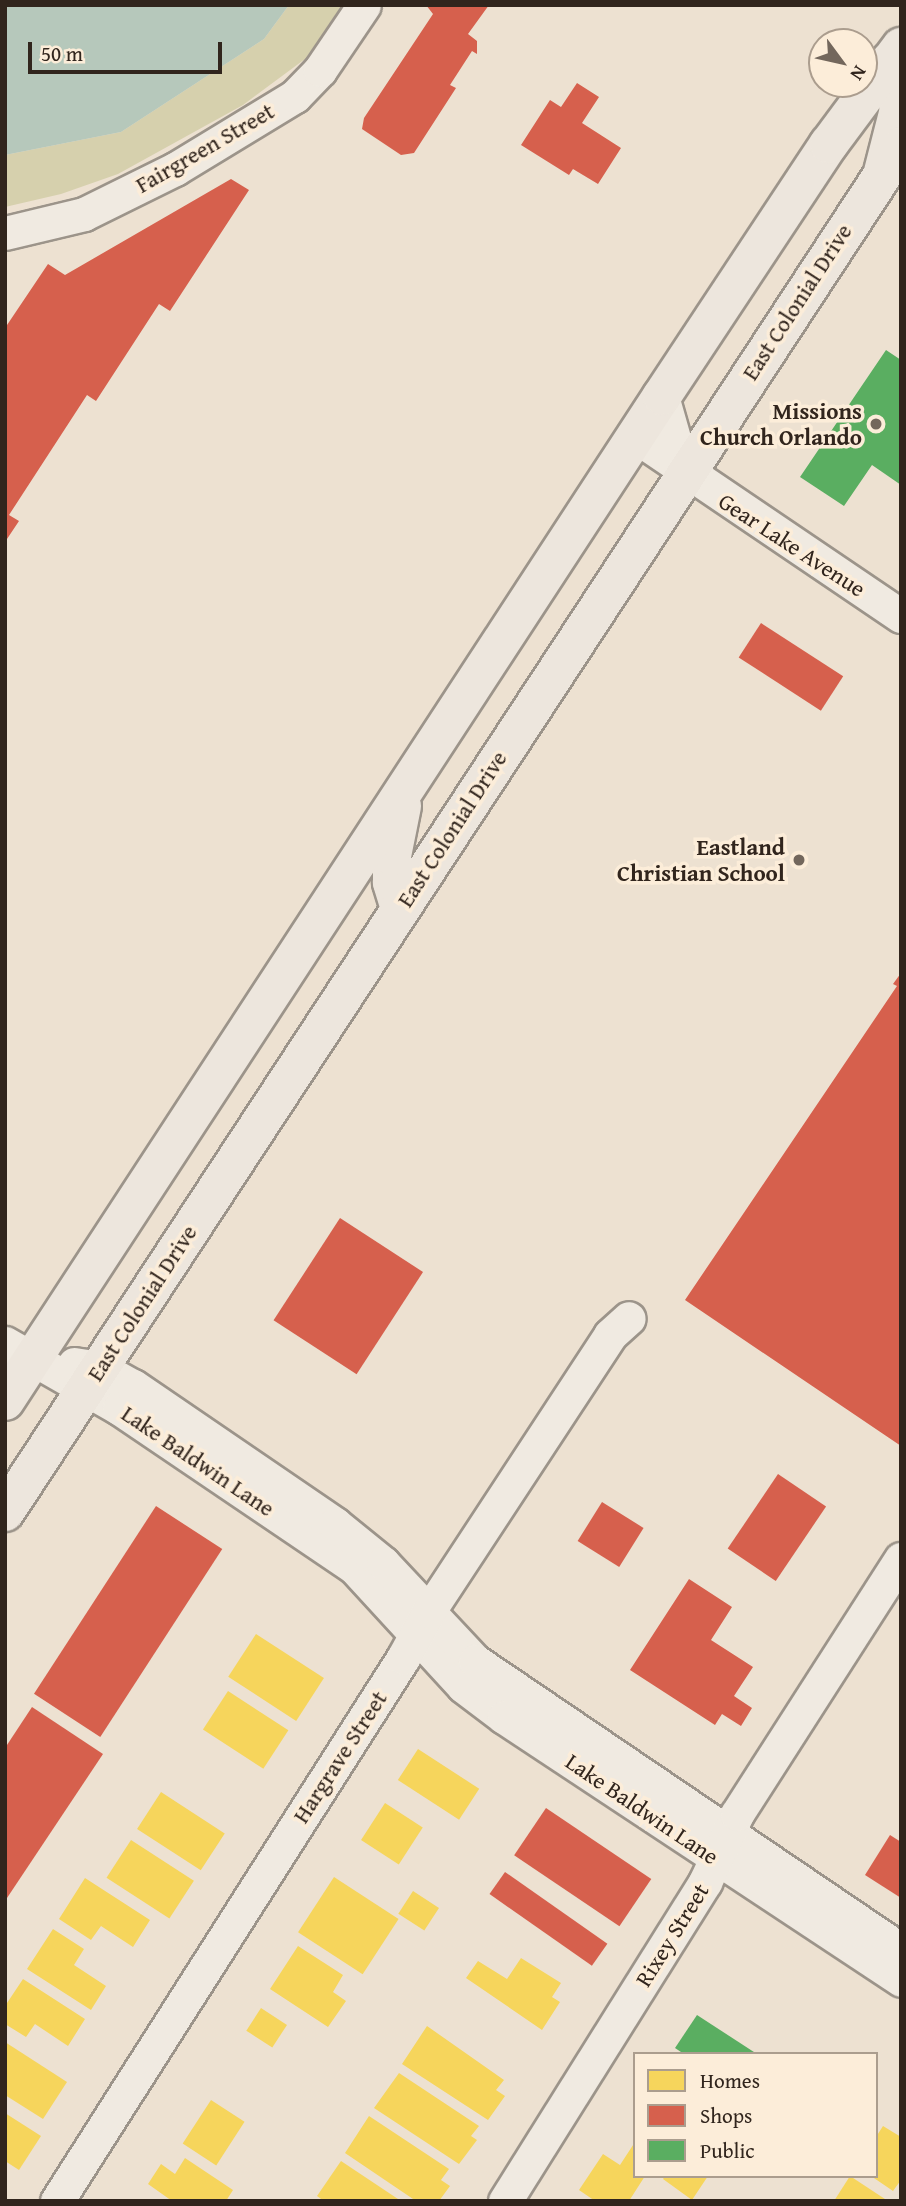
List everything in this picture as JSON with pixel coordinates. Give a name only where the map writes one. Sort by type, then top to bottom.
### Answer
[{"type":"highway","name":"East Colonial Drive","points":[[5,1512],[891,161],[899,109],[895,54]]},
{"type":"highway","points":[[5,1401],[19,1350],[407,787],[829,144],[895,54]]},
{"type":"highway","points":[[400,909],[392,882],[392,856],[407,787]]},
{"type":"street","name":"Fairgreen Street","points":[[5,233],[84,214],[175,169],[296,96],[320,69],[364,5]]},
{"type":"street","points":[[662,396],[684,473]]},
{"type":"street","name":"Gear Lake Avenue","points":[[635,436],[684,473],[901,616]]},
{"type":"street","name":"Hargrave Street","points":[[57,2201],[423,1622],[610,1335],[629,1318]]},
{"type":"street","name":"Lake Baldwin Lane","points":[[19,1350],[93,1378],[354,1567],[423,1622],[463,1686],[504,1717],[901,1950]]},
{"type":"street","name":"Rixey Street","points":[[505,2201],[901,1559]]},
{"type":"street","name":"Lake Baldwin Lane","points":[[722,1847],[901,1980]]},
{"type":"shaded area","points":[[5,5],[289,5],[264,39],[121,132],[5,155]]},
{"type":"shaded area","points":[[289,5],[347,5],[305,59],[243,105],[118,174],[61,194],[5,207],[5,155],[121,132],[264,39]]},
{"type":"building: Homes","points":[[256,1634],[324,1678],[296,1721],[228,1677]]},
{"type":"building: Homes","points":[[228,1691],[288,1730],[263,1769],[203,1730]]},
{"type":"building: Homes","points":[[418,1749],[479,1789],[459,1820],[398,1780]]},
{"type":"building: Homes","points":[[161,1792],[225,1833],[201,1870],[137,1829]]},
{"type":"building: Homes","points":[[385,1803],[423,1828],[399,1864],[361,1840]]},
{"type":"building: Homes","points":[[131,1840],[194,1881],[169,1919],[106,1878]]},
{"type":"building: Homes","points":[[334,1877],[399,1919],[363,1974],[298,1932]]},
{"type":"building: Homes","points":[[85,1878],[150,1920],[133,1947],[101,1926],[91,1940],[59,1919]]},
{"type":"building: Homes","points":[[413,1891],[439,1908],[424,1931],[398,1914]]},
{"type":"building: Homes","points":[[53,1929],[84,1949],[74,1965],[106,1986],[91,2010],[27,1969]]},
{"type":"building: Homes","points":[[298,1946],[343,1975],[333,1992],[346,2001],[328,2027],[270,1989]]},
{"type":"building: Homes","points":[[521,1958],[561,1983],[552,1997],[560,2002],[542,2030],[466,1978],[478,1961],[507,1979]]},
{"type":"building: Homes","points":[[23,1979],[85,2019],[68,2046],[35,2024],[26,2037],[5,2024],[5,2006]]},
{"type":"building: Homes","points":[[261,2008],[287,2025],[272,2048],[246,2031]]},
{"type":"building: Homes","points":[[427,2026],[504,2080],[496,2090],[505,2096],[488,2120],[402,2064]]},
{"type":"building: Homes","points":[[5,2042],[67,2082],[43,2119],[5,2095]]},
{"type":"building: Homes","points":[[399,2073],[479,2126],[471,2136],[477,2140],[459,2164],[374,2108]]},
{"type":"building: Homes","points":[[211,2100],[245,2122],[216,2165],[183,2144]]},
{"type":"building: Homes","points":[[5,2113],[41,2136],[19,2170],[5,2161]]},
{"type":"building: Homes","points":[[369,2116],[449,2169],[441,2180],[450,2186],[439,2201],[416,2201],[345,2153]]},
{"type":"building: Homes","points":[[883,2126],[901,2137],[901,2180],[893,2191],[874,2178],[878,2178],[878,2134]]},
{"type":"building: Homes","points":[[633,2145],[633,2178],[644,2178],[629,2201],[595,2201],[579,2190],[603,2154],[620,2165]]},
{"type":"building: Homes","points":[[185,2158],[233,2190],[226,2201],[172,2201],[148,2184],[161,2164],[175,2174]]},
{"type":"building: Homes","points":[[341,2161],[401,2201],[324,2201],[317,2196]]},
{"type":"building: Homes","points":[[664,2178],[707,2178],[692,2200]]},
{"type":"building: Homes","points":[[849,2178],[853,2178],[888,2201],[834,2201]]},
{"type":"building: Shops","points":[[426,5],[489,5],[468,34],[477,41],[477,54],[472,51],[450,85],[456,88],[414,153],[401,155],[362,129],[364,118],[433,14]]},
{"type":"building: Shops","points":[[577,83],[599,97],[582,123],[621,148],[598,184],[573,169],[569,175],[521,145],[550,100],[561,107]]},
{"type":"building: Shops","points":[[231,179],[249,190],[170,311],[159,304],[96,401],[87,395],[9,515],[19,521],[5,542],[5,328],[48,264],[65,275]]},
{"type":"building: Shops","points":[[761,623],[843,676],[821,711],[739,657]]},
{"type":"building: Shops","points":[[901,973],[901,1446],[685,1300],[897,986],[893,984]]},
{"type":"building: Shops","points":[[340,1218],[423,1272],[357,1374],[274,1320]]},
{"type":"building: Shops","points":[[778,1474],[826,1506],[776,1581],[728,1549]]},
{"type":"building: Shops","points":[[602,1502],[644,1528],[619,1567],[578,1541]]},
{"type":"building: Shops","points":[[156,1506],[222,1549],[100,1737],[34,1694]]},
{"type":"building: Shops","points":[[689,1579],[732,1607],[711,1640],[753,1667],[734,1696],[752,1708],[741,1726],[722,1714],[715,1725],[630,1670]]},
{"type":"building: Shops","points":[[32,1707],[103,1754],[5,1901],[5,1748]]},
{"type":"building: Shops","points":[[546,1808],[651,1879],[619,1926],[514,1855]]},
{"type":"building: Shops","points":[[890,1835],[901,1842],[901,1898],[865,1875]]},
{"type":"building: Shops","points":[[505,1872],[607,1944],[592,1966],[490,1894]]},
{"type":"building: Public","points":[[886,350],[901,360],[901,485],[872,465],[844,506],[800,477]]},
{"type":"building: Public","points":[[697,2015],[754,2052],[681,2052],[675,2048]]},
{"type":"place","name":"Missions Church Orlando","points":[[876,424]]},
{"type":"place","name":"Eastland Christian School","points":[[799,860]]}]
